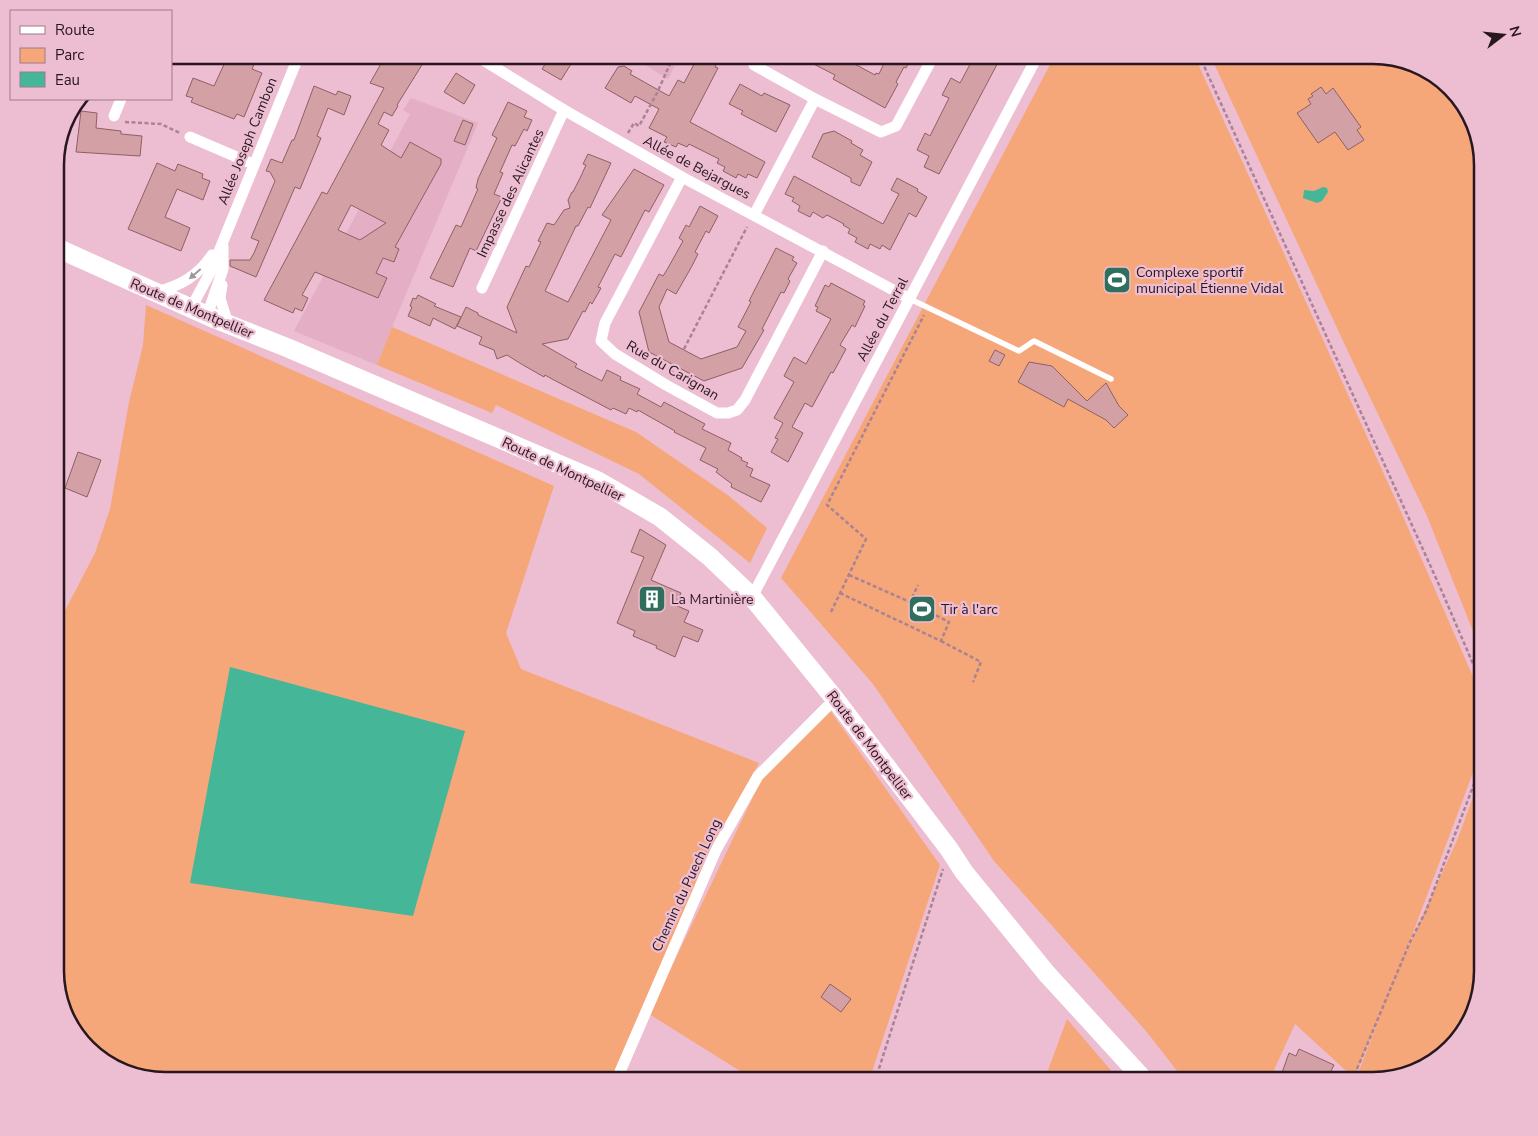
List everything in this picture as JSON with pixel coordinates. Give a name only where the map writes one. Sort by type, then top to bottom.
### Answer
[{"type":"main road","name":"Route de Montpellier","points":[[64,251],[199,312],[288,348],[598,481],[660,516],[710,557],[752,597],[835,699],[949,849],[964,872],[1047,974],[1137,1072]]},
{"type":"street","name":"Allée Joseph Cambon","points":[[199,312],[223,239],[295,64]]},
{"type":"street","name":"Allée de Bejargues","points":[[490,64],[622,144],[824,251],[910,299]]},
{"type":"street","points":[[754,64],[815,99],[881,132],[896,126],[929,64]]},
{"type":"street","name":"Allée du Terral","points":[[752,597],[1033,64]]},
{"type":"street","points":[[754,215],[815,99]]},
{"type":"street","points":[[114,116],[121,100]]},
{"type":"street","name":"Impasse des Alicantes","points":[[482,288],[564,110]]},
{"type":"street","points":[[190,137],[253,164]]},
{"type":"street","name":"Rue du Carignan","points":[[682,177],[606,323],[601,341],[615,354],[666,385],[718,413],[728,413],[737,410],[746,400],[824,251]]},
{"type":"street","name":"Allée Joseph Cambon","points":[[223,239],[220,298],[228,324]]},
{"type":"street","name":"Allée Joseph Cambon","points":[[154,292],[186,282],[205,265],[223,239]]},
{"type":"street","name":"Allée Joseph Cambon","points":[[199,312],[223,268]]},
{"type":"street","name":"Chemin du Puech Long","points":[[620,1072],[716,850],[753,784],[758,776],[835,699]]},
{"type":"lane","points":[[910,299],[1018,351],[1034,342],[1111,379]]},
{"type":"path","points":[[622,144],[634,123],[639,126],[670,64]]},
{"type":"path","points":[[1203,64],[1432,569],[1474,666]]},
{"type":"path","points":[[114,116],[119,121],[161,124],[190,137]]},
{"type":"path","points":[[684,349],[754,215]]},
{"type":"path","points":[[831,612],[866,539],[827,505],[928,308]]},
{"type":"path","points":[[849,574],[949,622],[941,641]]},
{"type":"path","points":[[910,602],[918,585]]},
{"type":"path","points":[[840,593],[981,662],[974,682]]},
{"type":"path","points":[[1356,1072],[1410,942],[1426,911],[1474,784]]},
{"type":"path","points":[[878,1072],[949,849]]},
{"type":"shaded area","points":[[644,64],[676,64],[668,79]]},
{"type":"shaded area","points":[[411,98],[478,123],[377,365],[294,331],[410,114],[403,110]]},
{"type":"green space","name":"Complexe sportif municipal Étienne Vidal","points":[[1050,64],[1198,64],[1398,505],[1474,679],[1474,770],[1405,954],[1458,838],[1474,794],[1474,971],[1471,998],[1461,1022],[1445,1043],[1435,1051],[1424,1059],[1400,1069],[1358,1072],[1383,1009],[1357,1072],[1347,1072],[1295,1024],[1273,1072],[1178,1072],[1146,1031],[994,861],[873,684],[781,578]]},
{"type":"green space","points":[[1214,64],[1380,64],[1393,66],[1418,74],[1435,85],[1449,98],[1464,120],[1471,138],[1474,165],[1474,634],[1427,516]]},
{"type":"green space","points":[[146,305],[554,486],[506,633],[521,669],[759,763],[712,847],[614,1072],[158,1072],[132,1067],[114,1059],[93,1043],[77,1022],[67,998],[64,978],[64,613],[95,553],[110,509],[129,402],[143,345]]},
{"type":"green space","points":[[392,327],[636,432],[729,496],[767,528],[750,563],[639,474],[496,405],[492,413],[377,365]]},
{"type":"green space","points":[[829,709],[940,865],[872,1072],[742,1072],[649,1014],[762,778]]},
{"type":"green space","points":[[1067,1019],[1112,1072],[1047,1072]]},
{"type":"water","points":[[1323,187],[1327,188],[1328,192],[1322,201],[1317,203],[1303,198],[1304,190],[1314,191]]},
{"type":"water","points":[[230,667],[465,731],[413,916],[190,883]]},
{"type":"building","points":[[224,64],[254,64],[252,69],[262,73],[244,117],[237,114],[234,119],[191,102],[193,98],[186,96],[193,78],[214,86]]},
{"type":"building","points":[[381,64],[423,64],[392,116],[384,112],[378,124],[389,130],[381,145],[401,158],[410,142],[441,159],[441,164],[395,247],[399,249],[394,262],[383,258],[376,273],[387,278],[378,298],[315,272],[302,295],[308,298],[302,311],[295,308],[293,313],[264,300],[322,192],[327,194],[384,88],[370,83]],"holes":[[[351,205],[386,223],[360,240],[338,230]]]},
{"type":"building","points":[[545,64],[571,64],[561,80],[542,69]]},
{"type":"building","points":[[694,64],[716,64],[715,67],[718,68],[690,122],[765,162],[757,178],[748,174],[746,178],[738,174],[736,178],[723,171],[725,167],[717,163],[719,159],[689,144],[687,147],[678,143],[676,147],[664,142],[667,137],[649,128],[659,109],[635,96],[631,103],[605,88],[618,67],[624,66],[632,71],[630,74],[669,96],[678,80],[684,83]]},
{"type":"building","points":[[814,64],[855,64],[875,75],[876,73],[879,74],[884,64],[908,64],[906,68],[904,67],[896,82],[898,84],[885,108],[833,79],[835,75]]},
{"type":"building","points":[[970,64],[997,64],[939,174],[924,167],[929,156],[917,150],[925,133],[930,136],[949,98],[942,95],[951,78],[960,83]]},
{"type":"building","points":[[456,73],[475,85],[464,104],[444,92]]},
{"type":"building","points":[[740,84],[762,96],[764,93],[790,105],[776,132],[741,114],[743,111],[729,104]]},
{"type":"building","points":[[314,86],[336,95],[338,91],[351,96],[344,115],[328,108],[317,136],[321,138],[300,189],[295,187],[256,277],[230,266],[230,260],[250,260],[254,253],[259,241],[251,238],[275,181],[270,172],[266,171],[271,159],[282,163],[292,140],[294,140]]},
{"type":"building","points":[[1321,87],[1326,94],[1333,88],[1361,127],[1357,130],[1364,140],[1348,150],[1335,132],[1318,143],[1297,113],[1311,104],[1308,99],[1313,96],[1311,94]]},
{"type":"building","points":[[508,102],[527,111],[524,117],[532,120],[527,131],[524,129],[515,146],[512,145],[500,172],[503,173],[494,194],[502,197],[476,251],[470,248],[453,287],[430,278],[456,225],[461,227],[478,189],[476,188],[478,179],[497,138],[492,135]]},
{"type":"building","points":[[81,111],[97,113],[96,128],[121,131],[121,134],[142,136],[140,156],[76,152]]},
{"type":"building","points":[[463,120],[473,124],[465,145],[454,141]]},
{"type":"building","points":[[834,131],[852,141],[851,143],[863,150],[860,155],[872,162],[860,186],[851,182],[851,178],[812,157],[823,134]]},
{"type":"building","points":[[588,154],[611,163],[590,208],[588,207],[578,226],[576,226],[545,291],[568,302],[611,220],[602,215],[634,169],[664,185],[649,212],[645,210],[621,257],[615,254],[598,287],[601,288],[592,304],[590,302],[585,312],[583,311],[568,339],[542,344],[577,364],[575,367],[602,381],[607,370],[621,377],[620,380],[640,389],[637,394],[661,407],[664,402],[705,424],[702,429],[731,443],[728,450],[742,458],[741,460],[748,463],[746,466],[753,469],[750,476],[770,485],[761,502],[731,487],[732,484],[716,472],[718,469],[700,460],[706,448],[674,432],[638,410],[637,412],[629,408],[626,414],[613,408],[611,410],[545,375],[544,377],[507,355],[497,359],[494,350],[479,344],[482,337],[457,326],[466,307],[478,313],[478,315],[517,333],[507,307],[526,266],[529,267],[541,242],[538,241],[547,223],[554,225],[564,210],[570,208],[568,200],[586,165],[583,164]]},
{"type":"building","points":[[157,163],[175,171],[178,164],[203,174],[202,178],[210,181],[203,200],[177,189],[165,217],[190,228],[181,251],[128,229]]},
{"type":"building","points":[[794,176],[883,224],[899,194],[891,190],[897,178],[918,189],[917,191],[927,197],[916,217],[909,213],[890,250],[882,245],[880,249],[870,244],[868,249],[855,242],[857,238],[848,233],[850,229],[844,224],[827,215],[823,218],[813,212],[810,217],[798,211],[800,206],[792,201],[794,198],[785,194]]},
{"type":"building","points":[[700,206],[718,216],[709,233],[706,231],[695,252],[698,254],[676,294],[667,289],[659,307],[669,342],[701,359],[737,347],[746,331],[738,327],[776,248],[794,257],[792,260],[797,263],[788,279],[790,281],[784,293],[781,292],[762,329],[764,330],[742,368],[704,381],[649,352],[639,312],[659,274],[663,276],[668,268],[683,241],[679,238],[686,225],[689,227]]},
{"type":"building","points":[[831,283],[865,301],[863,305],[865,306],[855,327],[852,325],[840,345],[846,349],[833,373],[831,372],[812,407],[805,403],[792,427],[803,433],[788,462],[771,452],[778,439],[775,438],[783,423],[774,418],[794,382],[784,376],[794,357],[806,364],[831,319],[816,311],[818,307],[815,306],[825,285],[829,287]]},
{"type":"building","points":[[418,295],[436,304],[434,306],[461,317],[455,329],[433,318],[430,326],[408,316],[413,298],[416,299]]},
{"type":"building","points":[[995,350],[1005,355],[999,366],[989,361]]},
{"type":"building","points":[[1029,362],[1052,366],[1087,401],[1106,383],[1119,406],[1128,415],[1114,428],[1106,420],[1068,399],[1064,407],[1018,382]]},
{"type":"building","points":[[78,452],[101,460],[87,497],[65,488]]},
{"type":"building","name":"La Martinière","points":[[640,529],[666,545],[651,580],[681,593],[675,605],[689,611],[684,622],[703,630],[698,642],[683,636],[675,657],[656,648],[657,646],[633,636],[635,631],[617,623],[644,557],[631,552]]},
{"type":"building","points":[[830,984],[851,999],[841,1012],[821,997]]},
{"type":"building","points":[[1299,1049],[1334,1065],[1330,1072],[1282,1072],[1289,1053],[1296,1056]]},
{"type":"place","name":"Complexe sportif municipal Étienne Vidal","points":[[1117,280]]},
{"type":"place","name":"La Martinière","points":[[652,599]]},
{"type":"place","name":"Tir à l'arc","points":[[922,609]]}]
